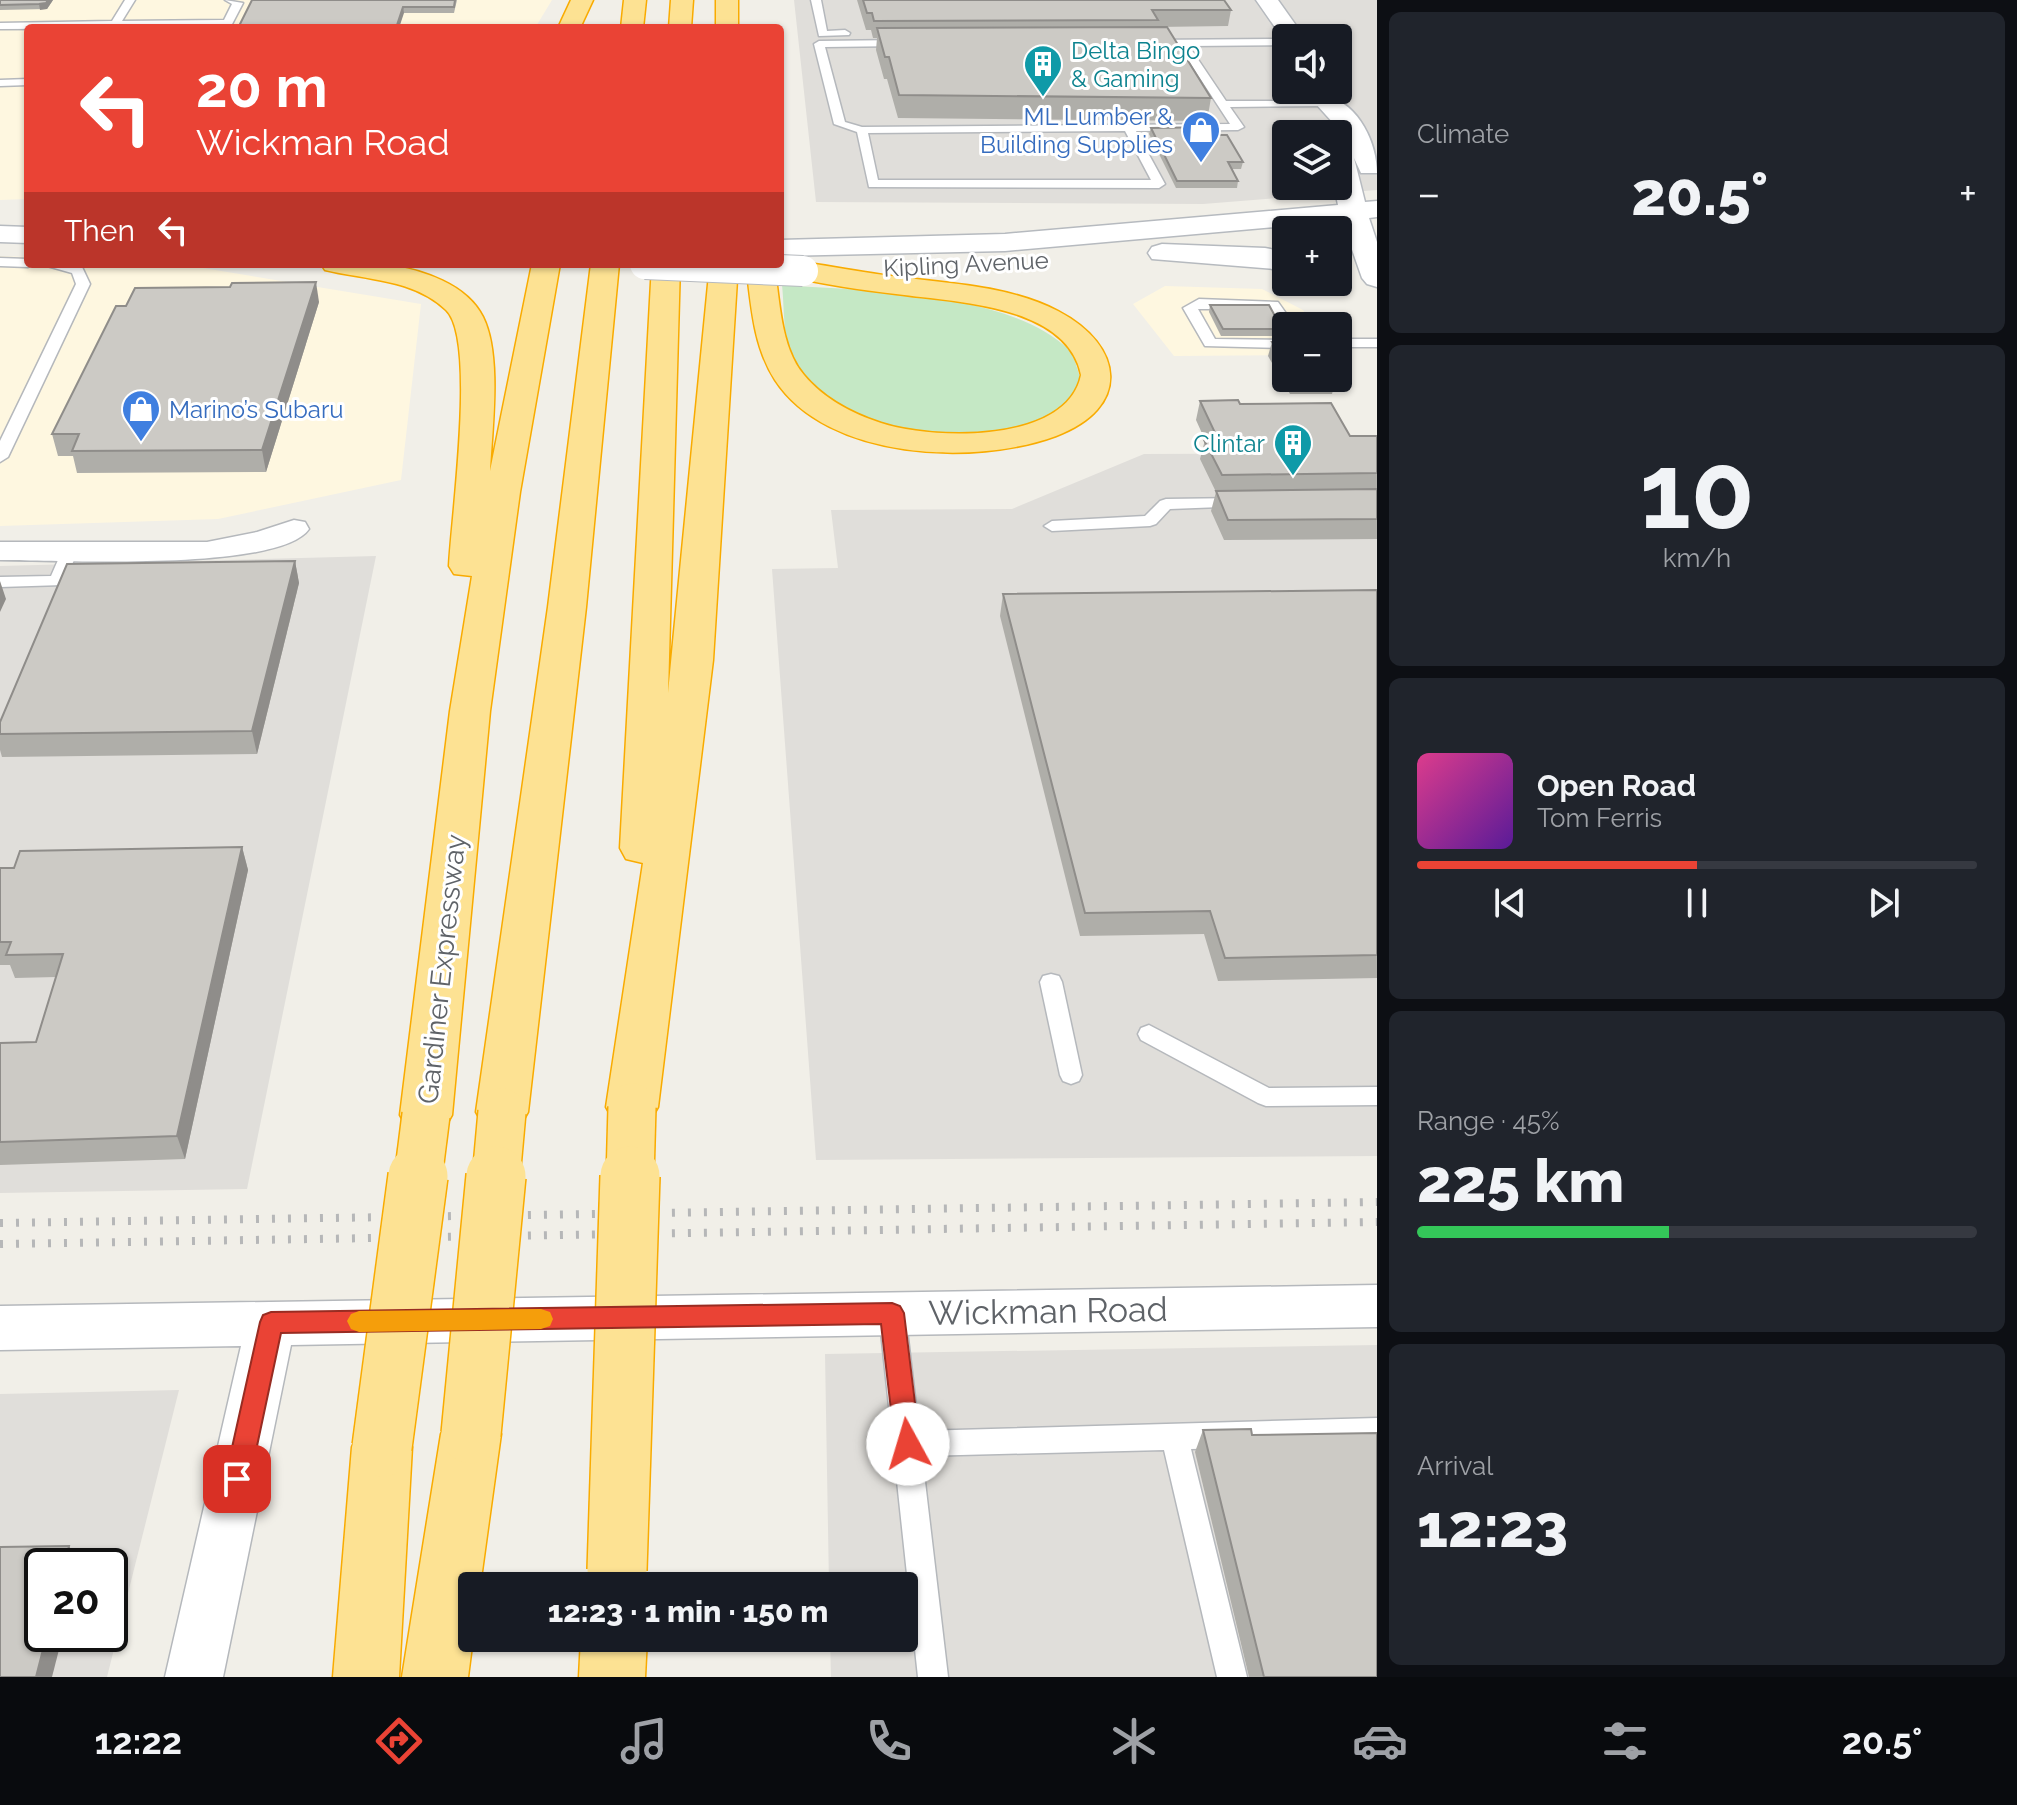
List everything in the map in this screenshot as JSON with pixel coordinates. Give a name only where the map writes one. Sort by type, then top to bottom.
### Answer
[{"type":"highway","points":[[571,24],[585,0]]},
{"type":"highway","points":[[585,0],[585,24]]},
{"type":"highway","points":[[632,24],[635,0]]},
{"type":"highway","points":[[680,24],[682,0]]},
{"type":"highway","points":[[727,0],[727,24]]},
{"type":"highway","points":[[761,268],[773,342],[785,371],[804,394],[848,422],[882,433],[928,442],[998,441],[1036,433],[1070,418],[1089,402],[1100,382],[1097,362],[1088,346],[1047,316],[1019,306],[794,256]]},
{"type":"highway","points":[[355,268],[401,277],[441,293],[467,316],[474,329],[476,381],[467,562],[470,711]]},
{"type":"highway","name":"Gardiner Expressway","points":[[366,1677],[382,1447],[426,1115],[470,711],[503,492],[545,268]]},
{"type":"highway","points":[[435,1677],[471,1434],[502,1112],[567,607],[605,268]]},
{"type":"highway","points":[[617,1572],[632,1107],[666,268]]},
{"type":"highway","points":[[632,1107],[693,660],[724,268]]},
{"type":"highway","points":[[612,1677],[613,1652]]},
{"type":"main road","points":[[1267,0],[1282,24]]},
{"type":"main road","points":[[1330,104],[1356,132],[1376,182]]},
{"type":"main road","points":[[1352,196],[1359,220],[1363,279],[1377,296]]},
{"type":"main road","points":[[0,218],[24,217]]},
{"type":"main road","name":"Kipling Avenue","points":[[794,256],[1359,220]]},
{"type":"main road","points":[[0,234],[24,235]]},
{"type":"main road","name":"Kipling Avenue","points":[[794,256],[988,264],[1140,253],[1272,237]]},
{"type":"main road","points":[[1140,253],[1272,258]]},
{"type":"street","points":[[0,551],[207,551],[264,540],[294,529]]},
{"type":"street","name":"Wickman Road","points":[[0,1328],[1377,1306]]},
{"type":"street","points":[[194,1677],[271,1322]]},
{"type":"lane","points":[[116,24],[130,0]]},
{"type":"lane","points":[[227,24],[238,3],[230,0]]},
{"type":"lane","points":[[816,0],[823,34],[902,33]]},
{"type":"lane","points":[[1,38],[5,26]]},
{"type":"lane","points":[[1272,36],[1210,34],[1136,38],[1182,43],[1272,37]]},
{"type":"lane","points":[[913,43],[819,44],[840,124],[862,130],[1238,127],[1182,43]]},
{"type":"lane","points":[[0,83],[24,82]]},
{"type":"lane","points":[[1222,104],[1272,101]]},
{"type":"lane","points":[[862,130],[873,184],[1159,184],[1129,128]]},
{"type":"lane","points":[[0,262],[24,263]]},
{"type":"lane","points":[[0,457],[83,284],[77,270],[67,268]]},
{"type":"lane","points":[[1272,344],[1210,343],[1190,308],[1199,303],[1262,302],[1280,312]]},
{"type":"lane","points":[[1352,343],[1377,343]]},
{"type":"lane","points":[[1052,526],[1150,521],[1166,504],[1256,503]]},
{"type":"lane","points":[[0,582],[57,581],[70,551]]},
{"type":"lane","points":[[1051,982],[1071,1075]]},
{"type":"lane","points":[[1149,1034],[1266,1097],[1377,1096]]},
{"type":"lane","points":[[892,1313],[933,1677]]},
{"type":"lane","points":[[908,1444],[1377,1431]]},
{"type":"lane","points":[[1175,1438],[1232,1677]]},
{"type":"shaded area","points":[[0,0],[552,0],[537,24],[24,24],[24,199],[0,200]]},
{"type":"shaded area","points":[[794,0],[1377,0],[1377,190],[1352,192],[1352,120],[1272,120],[1272,198],[1203,204],[816,202]]},
{"type":"shaded area","points":[[0,256],[24,257],[24,268],[203,268],[421,304],[401,480],[218,519],[0,526]]},
{"type":"shaded area","points":[[1165,286],[1262,289],[1304,312],[1272,312],[1272,355],[1174,356],[1133,304]]},
{"type":"shaded area","points":[[1377,453],[1377,1156],[816,1160],[772,569],[838,568],[831,510],[1012,509],[1144,454]]},
{"type":"shaded area","points":[[376,556],[247,1189],[0,1193],[0,566]]},
{"type":"shaded area","points":[[1377,1345],[1377,1677],[831,1677],[830,1652],[918,1652],[918,1572],[829,1572],[825,1354]]},
{"type":"shaded area","points":[[179,1390],[128,1593],[128,1548],[24,1548],[24,1652],[113,1652],[107,1677],[0,1677],[0,1394]]},
{"type":"green space","points":[[782,285],[932,298],[1009,315],[1042,330],[1068,349],[1080,377],[1070,399],[1046,420],[1013,432],[974,437],[933,435],[891,427],[853,413],[822,395],[799,373],[787,342]]},
{"type":"building","points":[[0,0],[48,0],[39,4],[0,5]]},
{"type":"building","points":[[252,0],[455,0],[454,7],[403,7],[397,24],[240,24]]},
{"type":"building","points":[[863,0],[1224,0],[1231,10],[1152,10],[1158,20],[874,21],[872,13],[867,13]]},
{"type":"building","points":[[1167,27],[1211,98],[899,95],[877,28]]},
{"type":"building","name":"ML Lumber & Building Supplies","points":[[1215,127],[1220,135],[1227,135],[1243,162],[1228,162],[1238,181],[1177,181],[1151,128]]},
{"type":"building","points":[[316,282],[262,450],[72,451],[79,434],[52,434],[116,306],[126,306],[135,288]]},
{"type":"building","points":[[1210,305],[1269,305],[1273,312],[1272,329],[1223,329]]},
{"type":"building","points":[[1238,400],[1240,404],[1331,403],[1350,436],[1377,436],[1377,473],[1222,475],[1204,440],[1218,439],[1200,401]]},
{"type":"building","points":[[1377,489],[1377,519],[1228,520],[1216,491]]},
{"type":"building","points":[[295,561],[252,731],[0,734],[0,722],[67,564]]},
{"type":"building","points":[[1377,590],[1377,955],[1225,958],[1210,911],[1085,913],[1003,594]]},
{"type":"building","points":[[242,847],[177,1136],[0,1142],[0,1043],[36,1042],[63,954],[6,955],[11,942],[0,942],[0,868],[14,868],[20,851]]},
{"type":"building","points":[[1251,1429],[1252,1435],[1377,1433],[1377,1677],[1264,1677],[1203,1430]]},
{"type":"building","points":[[69,1546],[24,1548],[24,1652],[42,1652],[36,1677],[0,1677],[0,1547]]},
{"type":"railway","points":[[0,1223],[1377,1202]]},
{"type":"railway","points":[[0,1244],[1377,1222]]},
{"type":"slow traffic","points":[[359,1321],[541,1319]]},
{"type":"place","name":"Delta Bingo & Gaming","points":[[1043,98]]},
{"type":"place","name":"ML Lumber & Building Supplies","points":[[1201,164]]},
{"type":"place","name":"Marino’s Subaru","points":[[141,443]]},
{"type":"place","name":"Clintar","points":[[1293,477]]},
{"type":"route","points":[[237,1479],[271,1322],[892,1313],[908,1444]]}]
